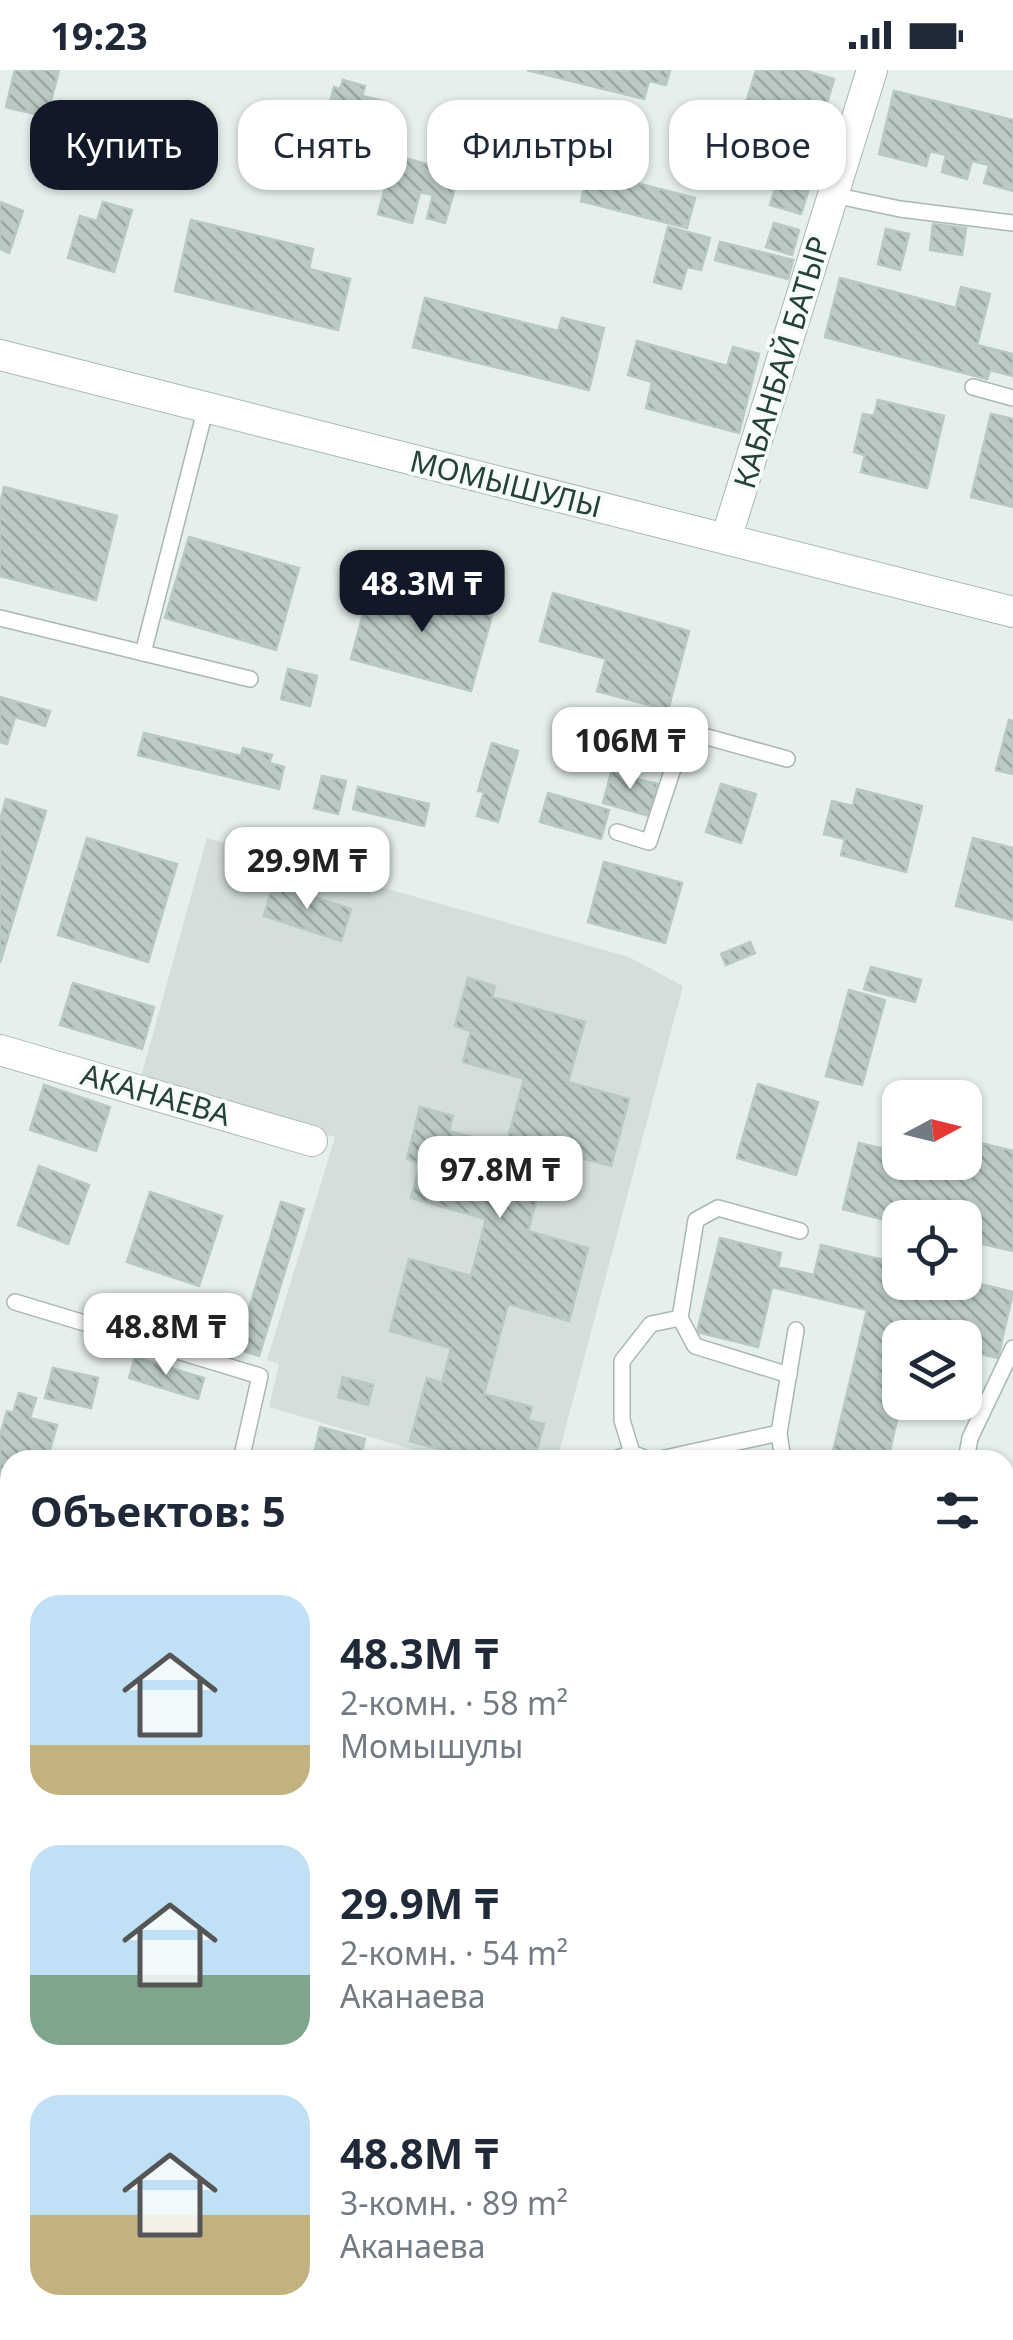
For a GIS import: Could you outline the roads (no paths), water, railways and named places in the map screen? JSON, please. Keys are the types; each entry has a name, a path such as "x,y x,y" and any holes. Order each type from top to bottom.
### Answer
{"main road":[{"name":"КАБАНБАЙ БАТЫР","path":"726,539 872,70"},
{"name":"МОМЫШУЛЫ","path":"0,355 1013,612"},
{"name":"АКАНАЕВА","path":"0,1050 312,1141"}],"lane":[{"path":"833,195 900,209 1013,223"},
{"path":"973,387 1013,398"},
{"path":"143,653 206,407"},
{"path":"0,618 250,679"},
{"path":"617,832 649,842 678,752 689,732 787,759"},
{"path":"789,1374 696,1346 680,1318 696,1220 718,1208 800,1231"},
{"path":"15,1302 260,1376 243,1450"},
{"path":"631,1450 622,1420 622,1362 651,1324 680,1318"},
{"path":"781,1450 778,1433 796,1330"},
{"path":"968,1450 1013,1348"},
{"path":"699,1450 778,1433"}]}
